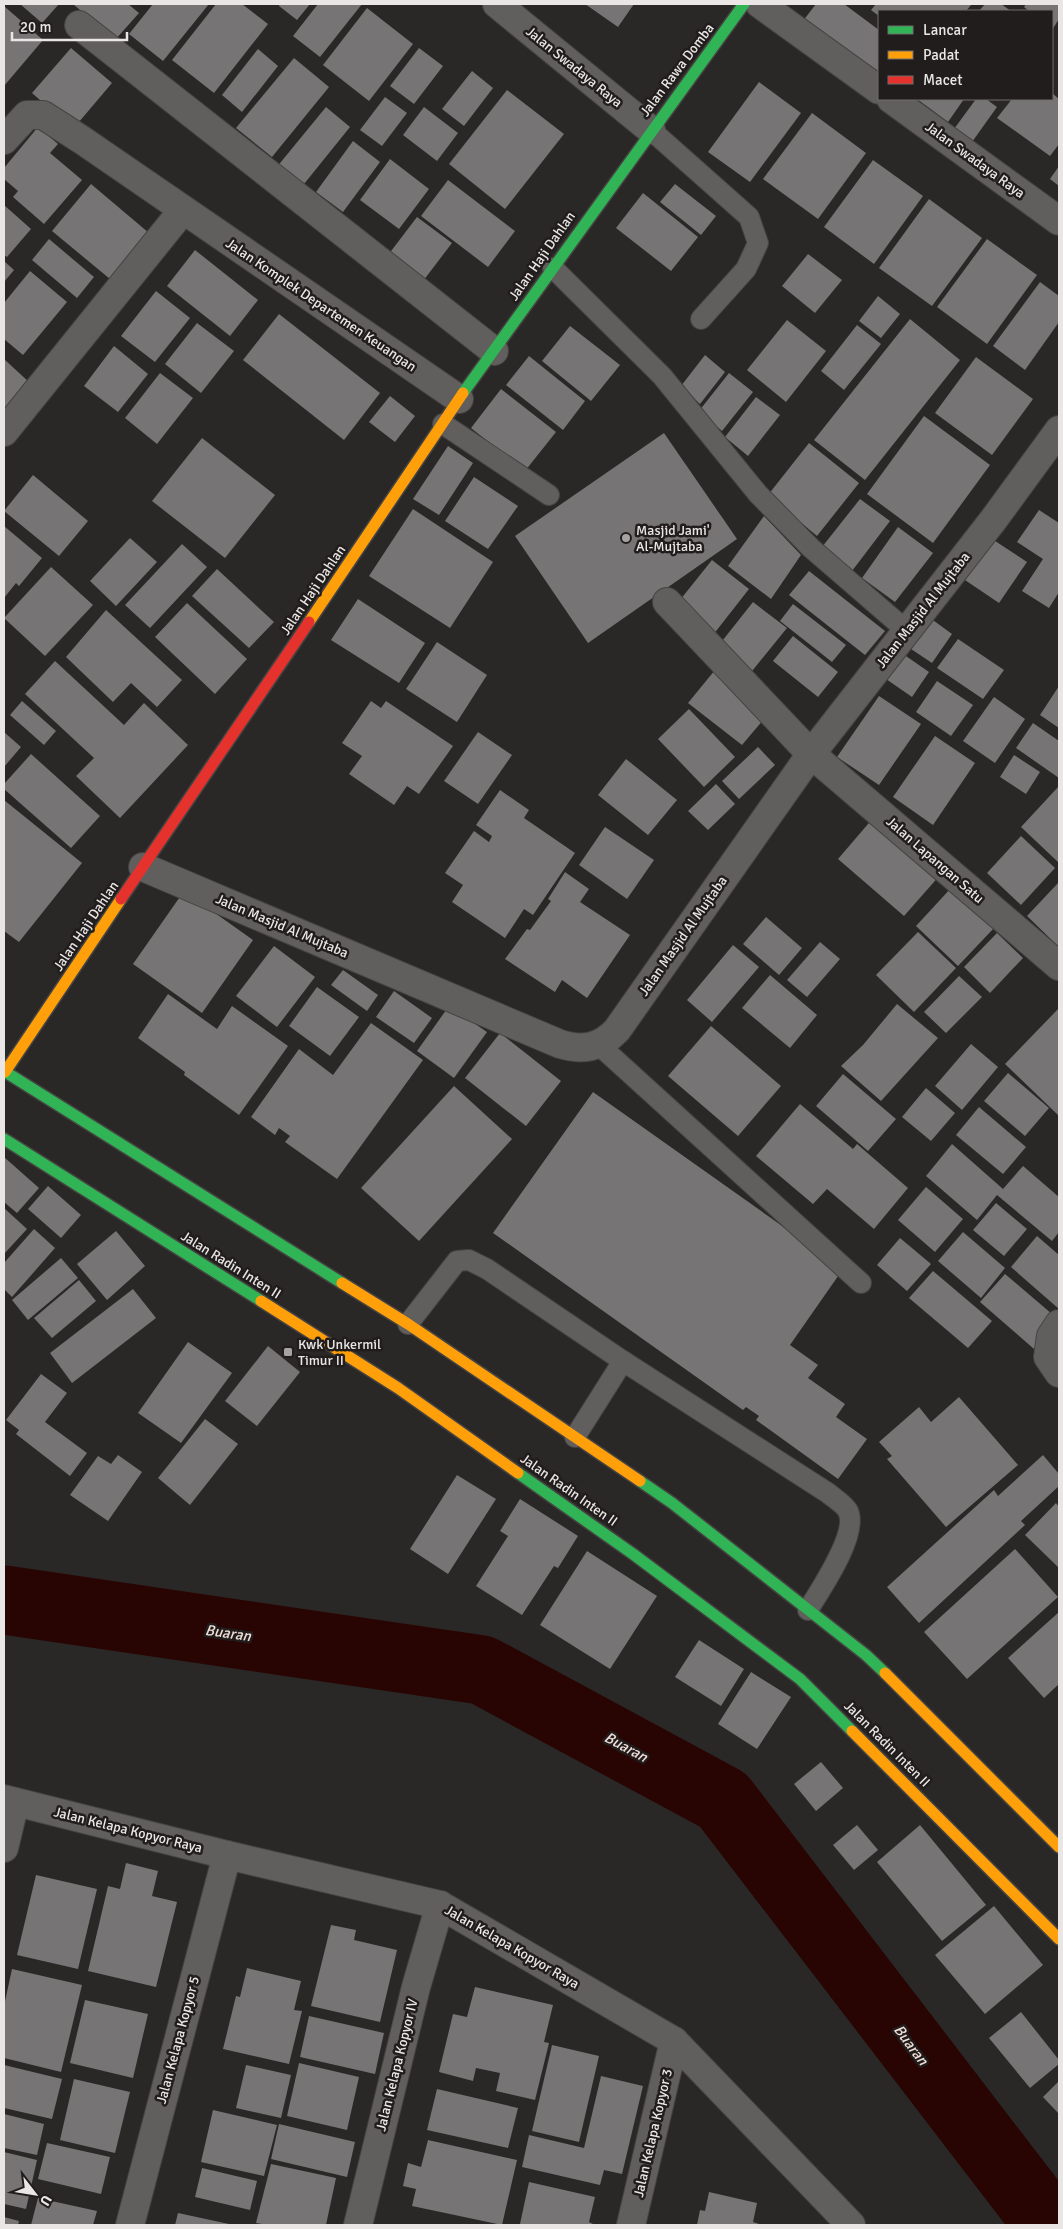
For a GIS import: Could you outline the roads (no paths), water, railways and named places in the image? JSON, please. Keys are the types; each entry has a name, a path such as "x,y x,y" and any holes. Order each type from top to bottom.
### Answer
{"main road":[{"name":"Jalan Rawa Domba","path":"651,130 744,4"},
{"name":"Jalan Haji Dahlan","path":"4,1072 460,399 651,130"},
{"path":"4,1072 408,1324 672,1503 866,1655 919,1705 1059,1846"},
{"name":"Jalan Radin Inten II","path":"4,1139 398,1388 633,1554 792,1673 942,1819 1059,1939"}],"street":[{"name":"Jalan Swadaya Raya","path":"497,4 651,130"},
{"path":"760,4 878,89"},
{"path":"79,25 494,351"},
{"name":"Jalan Swadaya Raya","path":"892,100 1059,222"},
{"name":"Jalan Komplek Departemen Keuangan","path":"4,140 27,114 43,115 460,399"},
{"path":"4,432 183,210"},
{"name":"Jalan Masjid Al Mujtaba","path":"143,867 560,1044 585,1049 599,1045 617,1030 811,754 994,519 1059,430"},
{"name":"Jalan Lapangan Satu","path":"667,602 811,754 1059,966"},
{"path":"1059,1324 1051,1336 1048,1357 1059,1373"},
{"path":"4,1848 10,1800"},
{"name":"Jalan Kelapa Kopyor Raya","path":"10,1800 227,1855 440,1905 674,2041 851,2225"},
{"name":"Jalan Kelapa Kopyor 5","path":"130,2225 227,1855"},
{"name":"Jalan Kelapa Kopyor IV","path":"358,2225 416,1987 440,1905"},
{"name":"Jalan Kelapa Kopyor 3","path":"631,2225 674,2041"}],"lane":[{"path":"651,130 749,217 758,243 746,269 701,318"},
{"path":"553,268 662,376 758,494 784,521 811,548 907,631"},
{"path":"443,424 549,495"},
{"path":"599,1045 861,1283"},
{"path":"408,1324 456,1261 469,1260 487,1269 623,1361 828,1493 848,1511 851,1526 836,1562 808,1610"},
{"path":"575,1437 623,1361"}],"waterway":[{"name":"Buaran","path":"4,1600 482,1670 723,1800 1049,2225"}],"place":[{"name":"Masjid Jami' Al-Mujtaba","path":"626,538"},
{"name":"Kwk Unkermil Timur II","path":"288,1352"}]}
